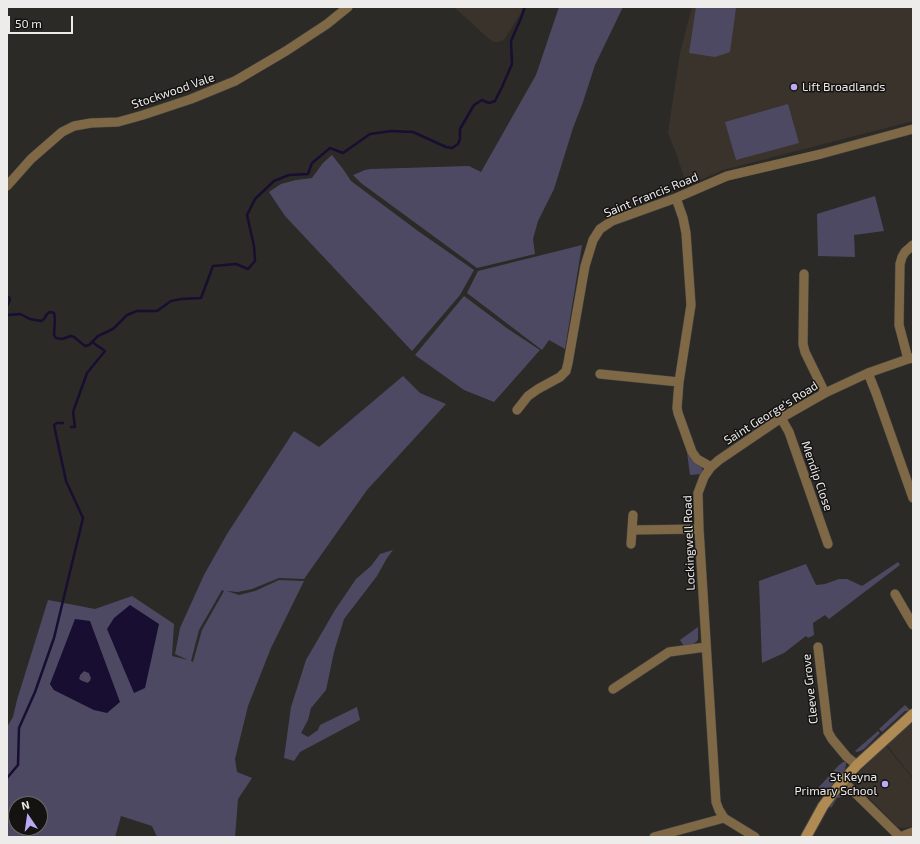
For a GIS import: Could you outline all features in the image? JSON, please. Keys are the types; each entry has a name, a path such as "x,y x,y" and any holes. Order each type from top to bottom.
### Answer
{"street":[{"name":"Stockwood Vale","path":"7,186 31,159 62,132 74,126 91,122 118,122 143,115 192,99 235,81 286,51 327,24 348,7"},
{"name":"Saint Francis Road","path":"518,410 528,396 560,377 566,371 585,266 593,240 600,230 612,221 676,198 727,176 820,154 913,129"},
{"path":"676,198 683,218 686,233 691,305 678,382 677,408 692,452 697,459 711,467"},
{"path":"910,358 899,324 900,264 905,252 913,245"},
{"path":"804,274 803,344 805,352 825,393"},
{"name":"Saint George's Road","path":"711,467 781,418 825,393 868,373 910,358"},
{"path":"868,373 913,498"},
{"path":"600,374 678,382"},
{"name":"Mendip Close","path":"781,418 789,432 828,544"},
{"name":"Lockingwell Road","path":"711,467 704,477 698,493 698,529 716,802 724,818"},
{"path":"631,544 632,515"},
{"path":"632,530 698,529"},
{"path":"895,594 913,625"},
{"name":"Cleeve Grove","path":"818,646 828,732 832,739 857,765"},
{"path":"613,689 669,652 706,647"},
{"path":"806,837 823,806 843,781 857,765 913,714"},
{"path":"843,781 900,837 913,832"},
{"path":"654,837 724,818 755,837"}],"shaded area":[{"path":"454,7 521,7 522,11 504,40 494,42"},
{"path":"559,7 623,7 595,65 554,189 538,221 533,239 535,254 477,268 361,183 353,175 371,169 469,166 481,172 536,75"},
{"name":"Lift Broadlands","path":"692,7 913,7 913,121 723,170 687,186 668,133 680,53"},
{"path":"696,7 736,8 730,52 715,57 689,53"},
{"path":"788,104 799,143 736,160 725,122"},
{"path":"332,155 351,181 418,231 474,270 460,295 412,351 285,216 269,192 281,184 312,178 323,163"},
{"path":"875,196 884,231 854,235 855,257 818,256 817,214"},
{"path":"582,245 565,349 549,340 542,350 467,293 478,271"},
{"path":"464,296 508,329 540,350 494,402 464,390 415,355"},
{"path":"403,376 420,393 446,404 367,490 304,579 279,578 252,589 238,592 227,591 239,595 255,591 279,580 304,581 271,648 248,706 235,759 237,772 252,778 238,799 235,837 157,837 152,826 121,816 115,837 7,837 7,727 13,717 48,600 95,609 132,596 174,624 172,656 188,660 175,654 180,628 204,575 227,534 294,431 319,447","holes":["222,590 224,591 202,630 193,662 191,661 199,630","90,621 94,710 54,690 50,684"]},
{"path":"687,452 689,452 701,466 703,471 701,474 690,475"},
{"path":"393,550 377,576 344,619 334,652 326,690 311,708 308,720 301,733 308,737 318,730 320,725 357,707 360,720 300,752 294,761 284,758 291,707 306,660 335,610 356,579 371,566 380,554"},
{"path":"898,562 900,565 829,619 825,615 813,623 814,635 808,638 806,636 784,653 762,663 759,581 806,564 816,585 825,584 839,579 847,579 862,586"},
{"path":"130,605 159,624 145,688 134,693 107,629 114,618"},
{"path":"75,619 90,621 120,702 107,713 94,710 54,690 50,684","holes":["84,671 89,673 91,678 88,683 79,679 80,675"]},
{"path":"698,627 697,641 692,645 684,646 680,640"},
{"path":"84,671 89,673 91,678 87,683 79,679 80,675"},
{"path":"905,705 910,710 905,711 882,732 879,729"},
{"path":"913,722 913,778 887,745"},
{"path":"878,731 880,733 864,749 857,752 855,751"},
{"name":"St Keyna Primary School","path":"886,746 913,779 913,826 905,828 897,827 859,788 854,780 857,774"},
{"path":"843,762 846,762 844,772 837,778 832,787 823,797 819,787"},
{"path":"845,791 850,794 837,798 831,808 829,805 840,792"}],"waterway":[{"path":"7,314 20,314 30,319 41,321 50,312 54,313 54,335 56,338 62,339 71,336 85,346 89,345 98,336 113,329 127,315 137,311 157,311 171,301 201,298 213,266 236,264 248,269 255,261 254,246 247,215 255,199 274,181 289,175 308,174 312,163 330,148 343,153 370,134 391,131 413,132 446,147 452,148 458,144 460,139 460,129 474,105 482,100 489,103 495,101 502,87 512,64 511,41 525,7"},
{"path":"7,297 9,297 10,300 7,306"},
{"path":"71,427 75,427 73,412 87,373 105,351 92,342"},
{"path":"7,778 18,765 19,728 35,692 54,638 83,518 66,481 54,425 57,423 63,423"}],"place":[{"name":"Lift Broadlands","path":"794,87"},
{"name":"St Keyna Primary School","path":"885,784"}]}
